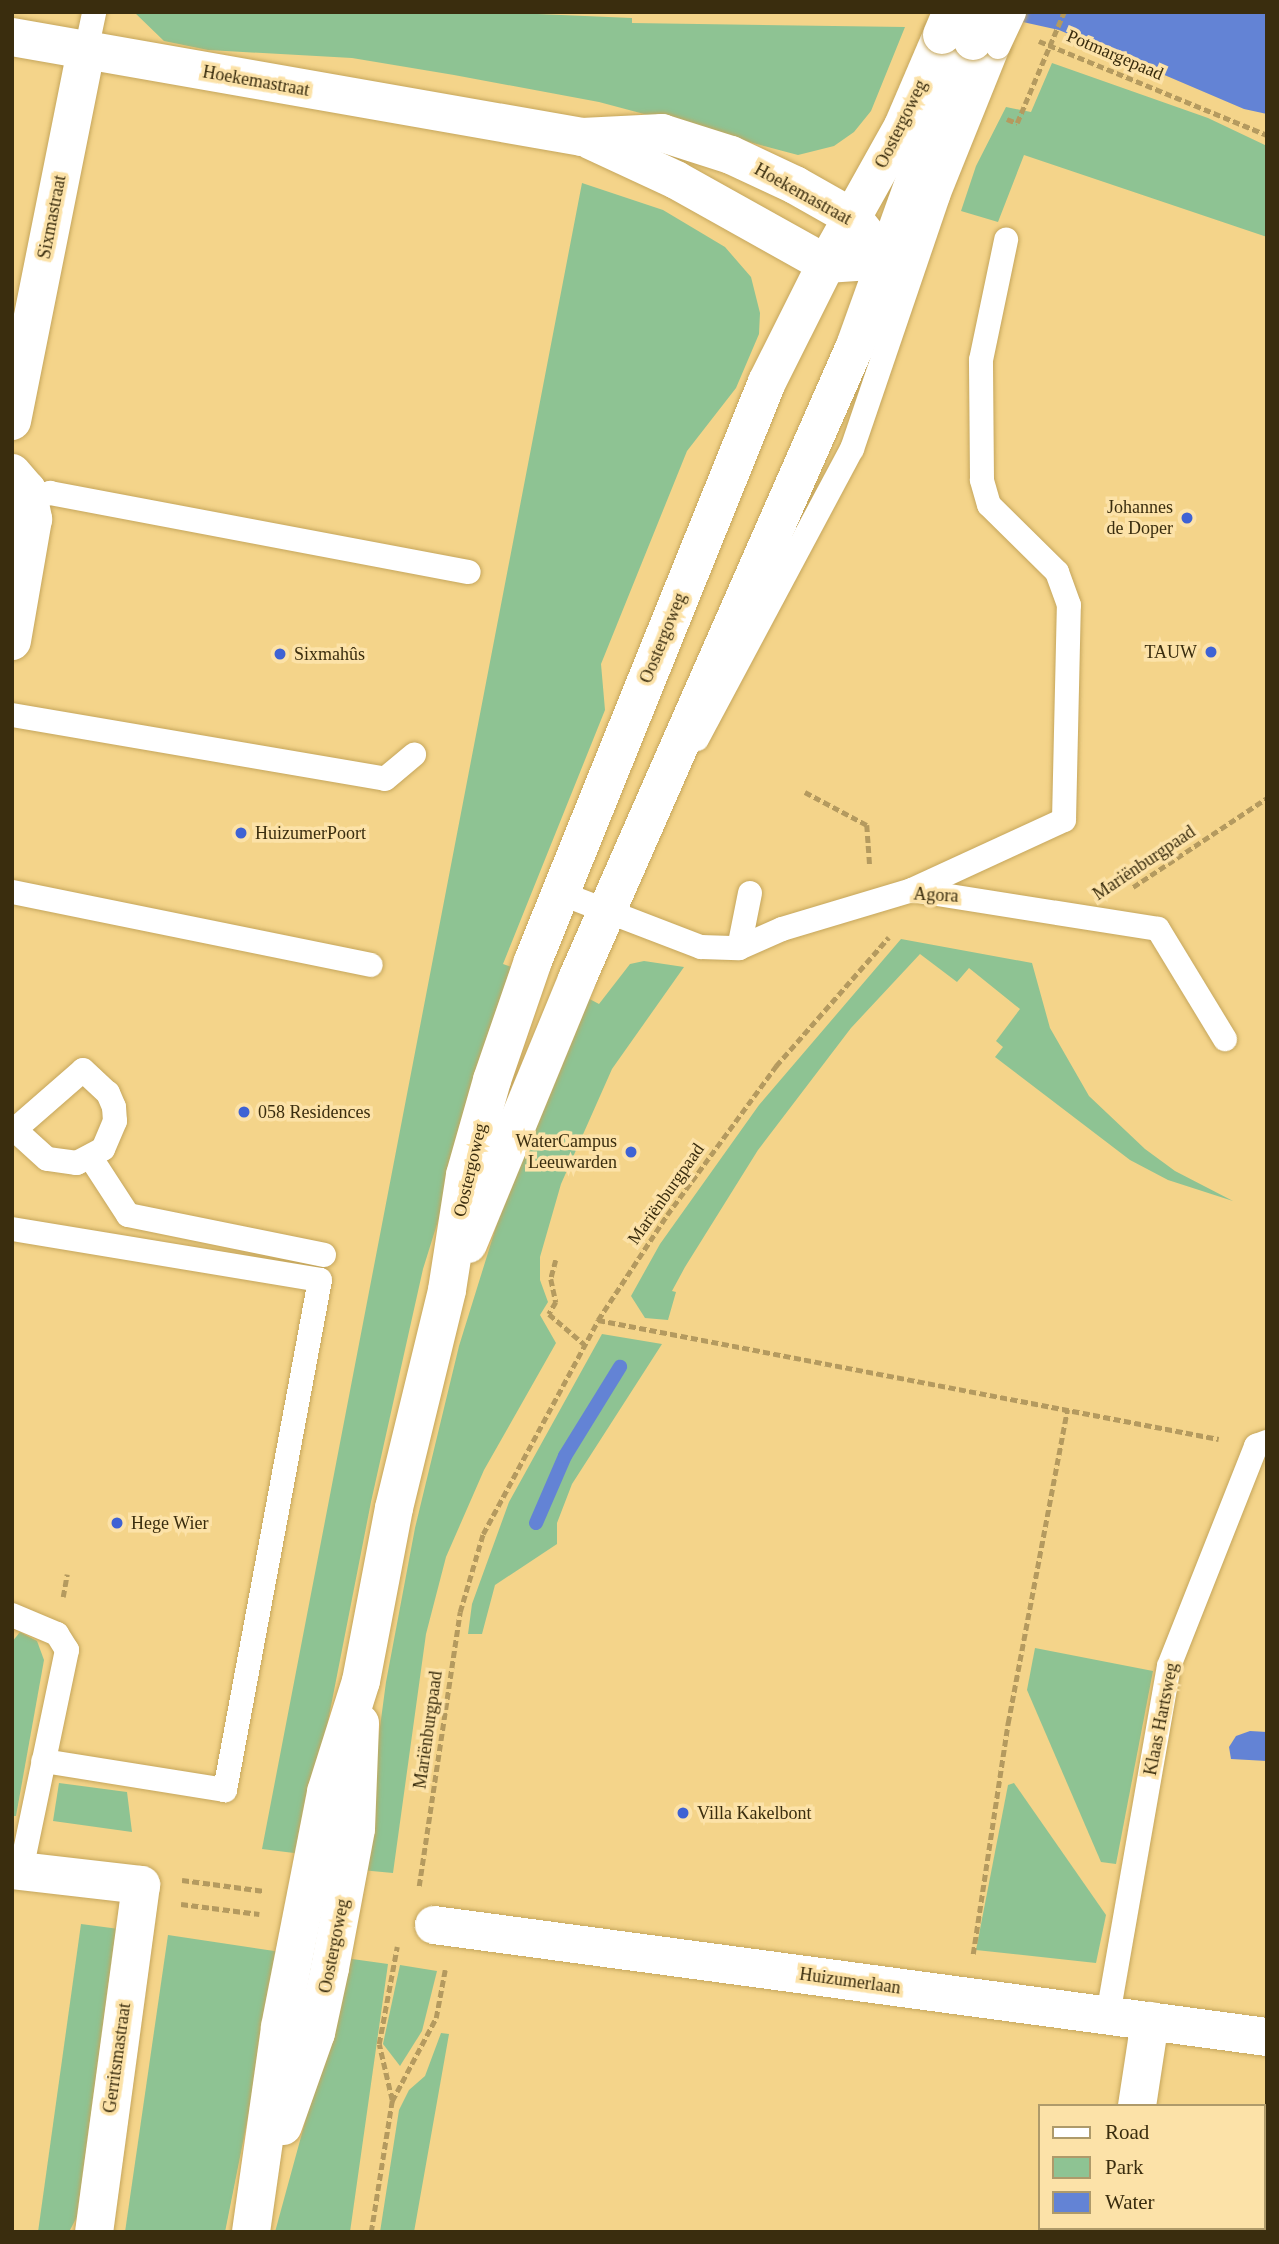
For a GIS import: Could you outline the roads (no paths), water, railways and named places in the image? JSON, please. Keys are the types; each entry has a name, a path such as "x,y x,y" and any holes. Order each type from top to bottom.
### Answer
{"main road":[{"name":"Oostergoweg","path":"254,2216 316,2033 330,1968 359,1796 361,1681 394,1508 447,1290 465,1175 489,1091 560,893 767,382 826,264 903,126 970,29"},
{"name":"Oostergoweg","path":"447,1290 606,911 830,407 970,29"},
{"name":"Hoekemastraat","path":"12,37 582,137 662,133 731,155 853,219 886,260"},
{"name":"Sixmastraat","path":"12,421 86,51"},
{"name":"Hoekemastraat","path":"582,137 676,180 826,264"},
{"path":"826,264 886,260"},
{"path":"12,641 33,531 21,486"},
{"name":"Gerritsmastraat","path":"17,1870 141,1885 94,2232"},
{"name":"Huizumerlaan","path":"434,1916 967,1997 1267,2037"},
{"path":"1136,2104 1150,2021"}],"lane":[{"name":"Sixmastraat","path":"86,51 94,12"},
{"name":"Oostergoweg","path":"665,776 708,727 852,449 938,196 970,29 1014,12"},
{"path":"912,890 1064,820 1069,605 1057,572 989,506 982,480 981,360 1006,240"},
{"path":"21,486 469,572"},
{"path":"12,715 385,779 414,755"},
{"name":"Agora","path":"560,893 701,947 739,948 782,929 873,905 912,890 1158,929 1225,1039"},
{"path":"12,892 371,965"},
{"path":"739,948 750,893"},
{"path":"83,1070 108,1093 115,1122 103,1149 91,1158 62,1163 47,1159 14,1131 83,1070"},
{"path":"91,1158 128,1215 324,1255"},
{"path":"12,1229 320,1280 225,1790 43,1761"},
{"name":"Klaas Hartsweg","path":"1108,2015 1169,1666 1262,1444"},
{"path":"12,1615 57,1634 67,1650 17,1870"}],"water":[{"path":"977,12 1267,12 1267,114 1244,109 1059,30"},
{"path":"1250,1731 1267,1732 1267,1761 1231,1759 1229,1747 1236,1736"}],"waterway":[{"path":"536,1523 565,1456 620,1367"}],"place":[{"name":"Johannes de Doper","path":"1187,518"},
{"name":"TAUW","path":"1211,652"},
{"name":"Sixmahûs","path":"280,654"},
{"name":"HuizumerPoort","path":"241,833"},
{"name":"058 Residences","path":"244,1112"},
{"name":"WaterCampus Leeuwarden","path":"631,1152"},
{"name":"Hege Wier","path":"117,1523"},
{"name":"Villa Kakelbont","path":"683,1813"}]}
